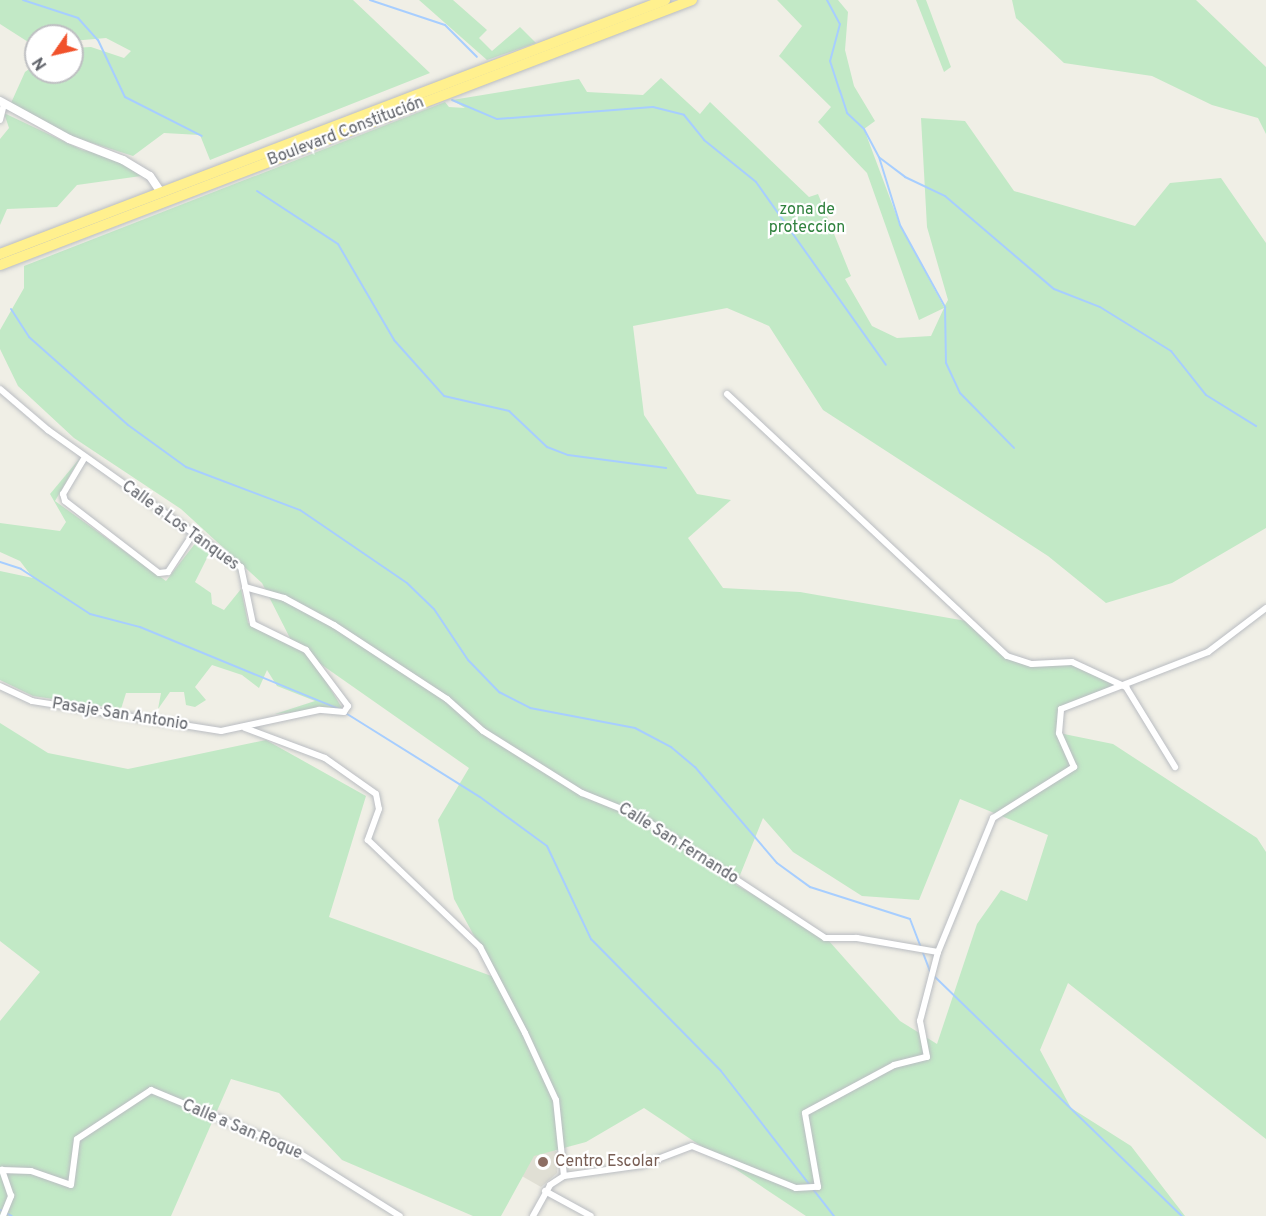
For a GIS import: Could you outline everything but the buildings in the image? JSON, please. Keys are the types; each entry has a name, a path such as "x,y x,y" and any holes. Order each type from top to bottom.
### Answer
{"highway":[{"name":"Boulevard Constitución","path":"0,254 665,0"},
{"name":"Boulevard Constitución","path":"0,265 692,0"}],"street":[{"path":"0,120 2,103 69,139 123,160 150,176 160,191"},
{"name":"Calle a Los Tanques","path":"0,388 84,457 241,567 253,624 306,650 348,706 344,711 319,710 244,728"},
{"path":"728,394 1007,656 1032,664 1072,662 1126,687 1175,767"},
{"path":"84,457 63,494 65,501 159,573 168,572 194,534"},
{"name":"Calle San Fernando","path":"244,587 284,597 334,625 447,699 483,731 582,793 641,817 825,938 857,938 938,952"},
{"path":"533,1216 545,1191 564,1176 642,1165 692,1146 796,1188 815,1190 820,1177 805,1113 894,1065 927,1057 920,1021 938,952 993,818 1074,767 1059,733 1061,709 1126,687 1208,652 1266,608"},
{"name":"Pasaje San Antonio","path":"0,686 32,701 209,729 244,728"},
{"path":"244,728 325,758 376,794 379,809 368,840 480,947 525,1033 556,1100 564,1176"},
{"name":"Calle a San Roque","path":"3,1216 11,1196 2,1170 31,1171 71,1185 77,1139 150,1090 293,1149 400,1216"},
{"path":"545,1191 591,1216"}],"shaded area":[{"name":"Centro Escolar","path":"542,1139 558,1153 557,1173 541,1187 520,1175"}],"green space":[{"path":"0,0 353,0 430,73 210,160 200,135 164,133 133,156 67,135 11,103 24,74 24,84 84,84 84,47 91,47 124,58 131,51 106,38 84,40 84,24 24,24 24,39 0,24"},
{"path":"419,0 453,0 487,30 479,38 492,51 520,27 536,43 487,60"},
{"name":"zona de proteccion","path":"777,0 838,0 848,12 845,50 854,86 875,121 864,129 900,225 944,307 948,300 927,227 921,118 965,121 1014,191 1135,226 1170,183 1221,178 1266,243 1266,528 1172,583 1106,603 1048,556 823,410 769,326 727,308 633,326 644,415 697,494 731,500 688,538 723,588 800,592 972,622 1007,656 1022,663 1072,662 1126,687 1061,709 1059,733 1113,744 1257,838 1266,852 1266,1139 1068,983 1040,1050 1071,1108 1131,1146 1185,1216 806,1216 644,1108 586,1142 534,1156 501,1216 473,1216 342,1160 279,1093 231,1079 171,1216 0,1216 0,1021 40,972 0,941 0,723 48,753 128,769 266,740 366,796 329,917 497,978 454,899 438,820 469,768 312,658 342,708 275,714 315,701 277,686 267,670 259,688 242,675 212,665 195,687 206,700 195,707 186,705 184,692 170,692 158,709 161,693 126,693 121,709 33,696 0,680 0,571 33,578 20,561 0,552 0,523 60,531 66,522 50,494 80,458 55,501 166,581 197,541 211,550 195,582 211,593 212,604 224,610 241,589 248,623 295,648 262,583 181,509 74,438 18,386 0,349 0,330 24,288 24,266 445,102 449,107 465,108 452,100 579,79 587,92 643,95 661,78 700,114 710,102 809,197 818,194 851,276 845,279 872,326 897,338 931,336 944,308 919,320 867,173 818,122 831,107 779,56 802,26","holes":["960,799 1048,835 1027,901 1001,890 977,924 937,1044 900,1021 821,932 736,885 763,818 793,852 862,896 919,900"]},
{"path":"916,0 926,0 951,67 944,72"},
{"path":"1012,0 1196,0 1266,67 1266,134 1258,118 1212,105 1152,76 1064,63 1016,18"},
{"path":"4,113 82,150 112,156 141,176 77,185 57,207 7,209 0,225 0,139 9,128"}],"waterway":[{"path":"23,0 78,18 98,40 125,97 202,136"},
{"path":"370,0 445,25 477,57"},
{"path":"827,0 840,24 830,61 847,113 864,129 879,157 900,225 945,307 946,363 960,393 1014,448"},
{"path":"452,100 497,119 653,107 684,115 704,140 756,182 886,365"},
{"path":"880,158 905,177 945,196 1054,289 1100,307 1171,351 1206,395 1256,426"},
{"path":"257,191 338,244 394,340 444,396 509,411 547,447 568,455 666,468"},
{"path":"11,309 29,337 128,425 186,467 300,510 407,583 434,609 468,660 499,692 530,708 635,728 671,747 695,767 777,863 810,887 910,919 930,971"},
{"path":"0,562 21,569 90,614 140,627 339,709"},
{"path":"344,712 480,797 547,846 591,939 721,1071 834,1216"},
{"path":"934,976 1182,1216"},
{"path":"0,1210 12,1216"}],"place":[{"name":"Centro Escolar","path":"543,1162"}]}
